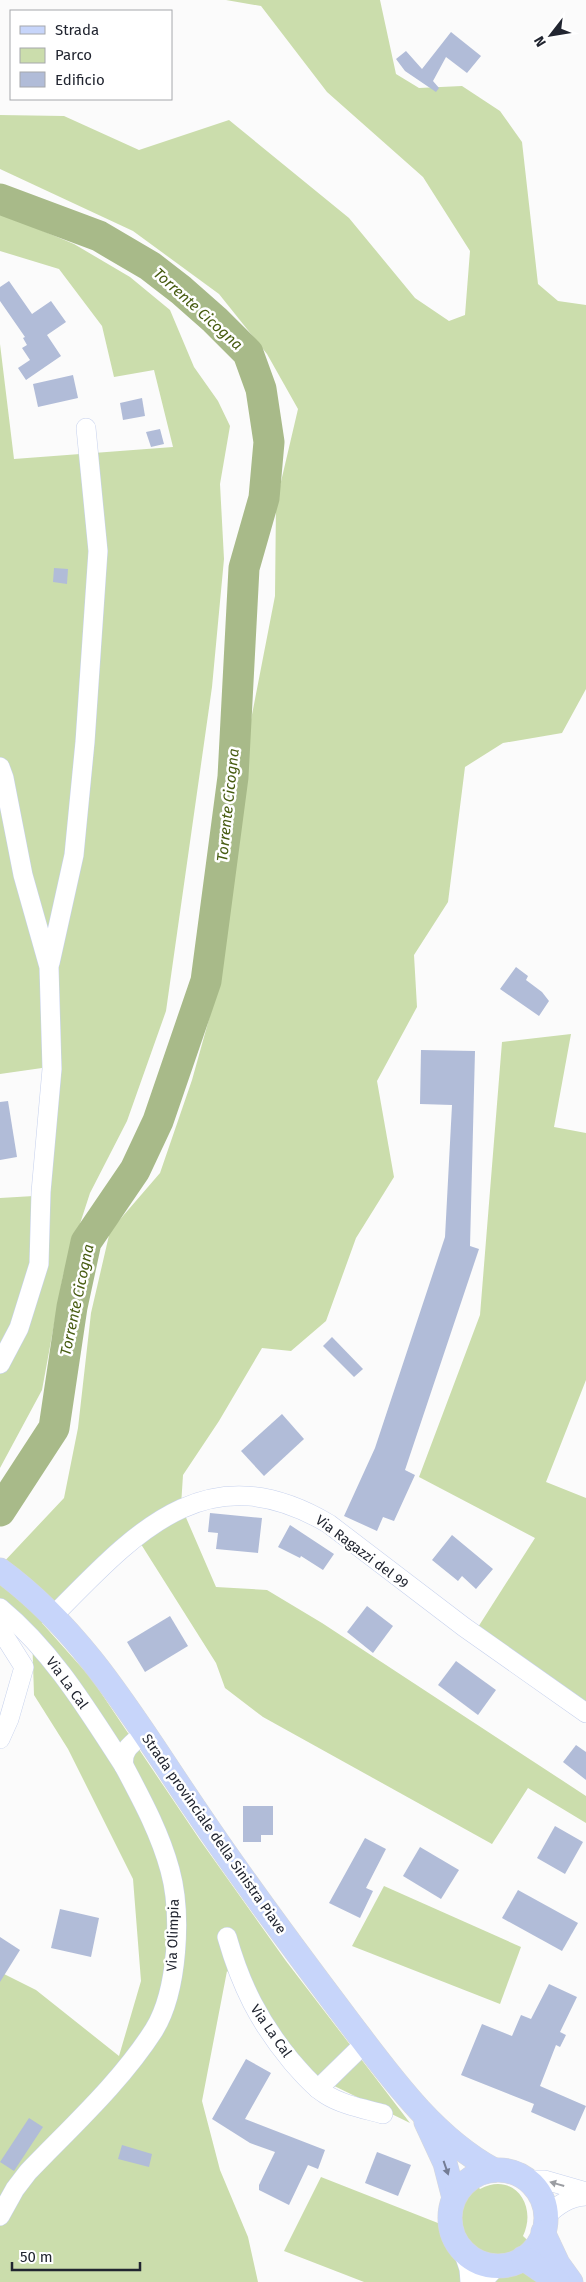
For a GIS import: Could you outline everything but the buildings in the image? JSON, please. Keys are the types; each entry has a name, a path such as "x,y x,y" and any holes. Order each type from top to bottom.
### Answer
{"main road":[{"name":"Strada provinciale della Sinistra Piave","path":"5,1573 53,1616 96,1664 195,1810 293,1948 365,2044 419,2109"},
{"path":"419,2109 468,2154 494,2170"},
{"path":"419,2109 445,2164 454,2198"},
{"path":"544,2224 536,2247 523,2258 490,2274 463,2251 454,2239 450,2226 450,2211 454,2198 463,2184 477,2174 494,2170 506,2170 528,2180 543,2202 544,2224 558,2264 571,2282"},
{"path":"523,2258 558,2282"}],"street":[{"path":"49,967 74,855 85,742 98,551 86,428"},
{"path":"0,767 4,778 23,875 49,967 52,1069 41,1192 39,1264 19,1328 0,1364"},
{"name":"Via Ragazzi del 99","path":"53,1616 126,1544 163,1517 178,1509 194,1502 223,1498 238,1497 276,1501 312,1514 329,1524 464,1627 586,1713"},
{"name":"Via La Cal","path":"0,1608 17,1622 50,1657 124,1766"},
{"name":"Via La Cal","path":"0,1629 24,1667 9,1719 0,1739"},
{"path":"124,1766 123,1758 127,1749 145,1734"},
{"name":"Via Olimpia","path":"0,2216 15,2189 28,2172 122,2072 155,2028 166,2003 172,1974 175,1941 174,1895 171,1872 158,1834 124,1766"},
{"name":"Via La Cal","path":"227,1936 242,1985 257,2014 285,2053 318,2089 332,2098 383,2114"},
{"path":"318,2089 365,2044"},
{"path":"528,2180 545,2180 586,2192"},
{"path":"544,2224 558,2205 576,2197 586,2196"},
{"path":"463,2251 469,2269 470,2282"}],"green space":[{"path":"226,0 380,0 396,74 419,88 462,86 500,111 522,142 538,284 558,301 586,305 586,689 562,733 503,743 465,767 448,902 414,955 417,1007 377,1081 394,1177 356,1238 326,1321 291,1351 262,1348 219,1421 183,1475 181,1506 216,1587 267,1590 322,1623 586,1796 586,1823 528,1788 492,1844 263,1717 225,1688 216,1663 139,1541 42,1623 91,1678 200,1840 286,1961 410,2123 318,2078 227,1971 202,2101 220,2170 248,2237 258,2282 0,2282 0,1972 36,1990 119,2056 141,1981 133,1879 68,1749 34,1695 32,1633 0,1601 0,1566 64,1498 78,1428 91,1313 110,1231 160,1173 192,1080 221,976 249,730 275,596 276,503 298,409 267,354 219,294 133,231 0,169 0,115 64,116 139,150 229,120 349,218 415,298 449,321 465,315 470,251 423,177 327,92 261,6"},
{"path":"0,213 74,244 130,277 170,310 194,367 218,401 230,426 220,484 224,559 212,687 166,1011 127,1121 90,1193 63,1276 42,1390 0,1468 0,1198 34,1196 56,1066 0,1074 0,344 14,459 173,447 154,370 114,377 102,326 59,269 0,251"},
{"path":"571,1034 554,1127 586,1133 586,1380 546,1482 586,1498 586,1714 473,1635 535,1538 419,1477 480,1315 502,1042"},
{"path":"384,1886 521,1947 500,2004 352,1946"},
{"path":"464,2171 480,2189 503,2184 520,2194 525,2203 527,2213 527,2224 523,2236 572,2282 364,2282 284,2251 321,2177 443,2225"}],"waterway":[{"name":"Torrente Cicogna","path":"0,199 99,236 150,266 215,320 248,353 261,389 269,442 264,498 244,568 233,777 206,981 158,1121 135,1170 86,1242 72,1307 54,1428 0,1511"}]}
